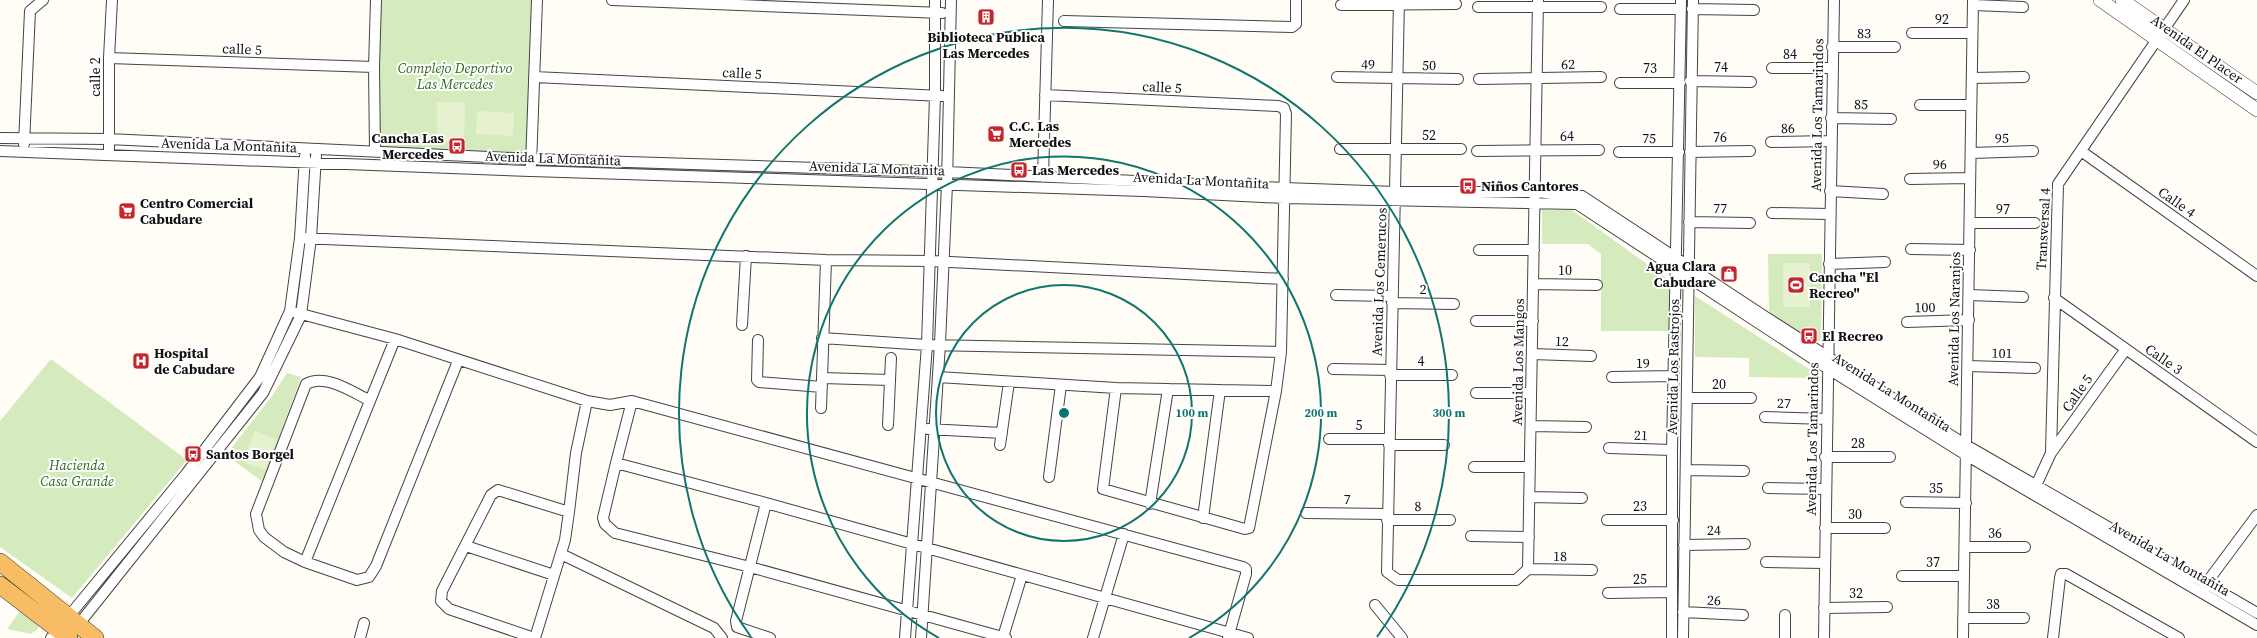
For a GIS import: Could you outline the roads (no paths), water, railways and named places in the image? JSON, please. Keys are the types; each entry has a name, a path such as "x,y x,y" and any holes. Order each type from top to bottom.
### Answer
{"highway":[{"path":"0,562 95,638"},
{"path":"0,585 60,637"}],"street":[{"path":"24,151 30,11 43,0"},
{"name":"calle 2","path":"109,154 109,58 112,0"},
{"path":"375,151 374,67 376,0"},
{"path":"530,171 532,159 537,0"},
{"path":"612,0 951,13"},
{"path":"905,638 927,345 935,96 935,0"},
{"path":"921,638 940,344 947,184 951,0"},
{"path":"1043,177 1048,0"},
{"path":"1064,21 1292,27 1296,24 1298,19 1296,0"},
{"name":"Avenida Los Tamarindos","path":"1824,638 1825,457 1827,419 1831,68 1834,0"},
{"name":"Avenida El Placer","path":"2100,0 2156,41 2257,110"},
{"name":"Avenida El Placer","path":"2122,0 2257,93"},
{"name":"Transversal 4","path":"2034,490 2051,453 2058,184 2184,0"},
{"path":"1341,5 1399,2 1456,4"},
{"name":"Avenida Los Cemerucos","path":"1399,2 1387,572 1398,580 1516,580 1528,569"},
{"path":"1478,7 1538,3 1600,7"},
{"name":"Avenida Los Mangos","path":"1528,569 1538,3"},
{"path":"1973,3 2023,7"},
{"name":"Avenida Los Naranjos","path":"1963,638 1973,3"},
{"path":"1620,9 1681,4"},
{"name":"Avenida Los Rastrojos","path":"1681,4 1690,152 1683,638"},
{"path":"1693,5 1754,10"},
{"name":"Avenida Los Rastrojos","path":"1672,638 1672,450 1679,152 1693,5"},
{"name":"92","path":"1912,33 1972,33"},
{"name":"83","path":"1832,47 1895,47"},
{"name":"calle 5","path":"109,58 374,67"},
{"name":"84","path":"1772,68 1831,68"},
{"name":"calle 5","path":"534,77 949,96"},
{"name":"49","path":"1337,77 1398,78"},
{"name":"62","path":"1479,79 1601,77"},
{"path":"1972,78 2024,77"},
{"name":"50","path":"1398,78 1458,79"},
{"name":"74","path":"1685,82 1751,82"},
{"name":"73","path":"1620,83 1685,82"},
{"name":"calle 5","path":"1045,95 1278,106 1284,108 1286,114 1284,193"},
{"path":"1920,105 1971,105"},
{"name":"85","path":"1831,118 1891,119"},
{"name":"Avenida La Montañita","path":"0,138 108,139 532,159 947,172 1284,193"},
{"name":"86","path":"1770,142 1831,141"},
{"path":"74,620 260,377 290,312 306,238 305,148"},
{"path":"60,637 263,393 301,315 306,238 316,162 316,149"},
{"name":"52","path":"1340,149 1461,149"},
{"name":"64","path":"1477,151 1599,150"},
{"name":"Avenida La Montañita","path":"0,151 530,171 932,184 1396,197 1587,197 1966,450"},
{"name":"76","path":"1690,152 1750,151"},
{"name":"95","path":"1971,153 2033,151"},
{"name":"Calle 4","path":"2080,151 2257,276"},
{"name":"75","path":"1619,152 1679,152"},
{"name":"96","path":"1910,179 1970,178"},
{"path":"1830,191 1884,194"},
{"path":"1116,388 1103,489 1150,504 1245,529 1249,528 1251,525 1276,391 1281,352 1284,193"},
{"name":"Avenida La Montañita","path":"1534,197 1581,206 1827,368 2202,588 2257,625"},
{"path":"1772,213 1829,214"},
{"name":"77","path":"1689,222 1750,223"},
{"name":"97","path":"1970,223 2035,223"},
{"path":"306,238 826,260 930,261 1283,279"},
{"path":"1911,249 1970,250"},
{"path":"1479,250 1534,250"},
{"path":"742,325 746,256"},
{"path":"821,408 822,338 826,260"},
{"path":"1828,264 1885,262"},
{"name":"10","path":"1533,284 1597,285"},
{"name":"2","path":"1336,295 1454,304"},
{"path":"1969,295 2023,296"},
{"name":"Calle 3","path":"2054,298 2257,442"},
{"path":"290,312 395,339 458,361 587,401 610,405 632,401 1243,566 1246,569 1228,635"},
{"name":"100","path":"1907,322 1969,320"},
{"path":"1476,321 1533,321"},
{"path":"822,338 927,345 940,344 1281,352"},
{"path":"305,562 369,400 395,339"},
{"path":"758,340 757,380 759,382 890,380"},
{"name":"Calle 5","path":"2051,453 2126,349"},
{"name":"12","path":"1532,354 1591,356"},
{"path":"888,425 890,358"},
{"path":"369,400 324,380 312,380 304,388 258,508 256,522 264,537 284,552 305,562 357,580 363,580 373,572 458,361"},
{"name":"101","path":"1968,366 2035,368"},
{"name":"4","path":"1333,369 1452,375"},
{"name":"19","path":"1612,377 1674,376"},
{"path":"938,377 1116,388 1276,391"},
{"path":"1000,445 1009,382"},
{"path":"1049,477 1061,385"},
{"path":"1150,504 1168,389"},
{"path":"1203,518 1220,390"},
{"path":"1476,393 1531,393"},
{"name":"20","path":"1687,398 1750,398"},
{"path":"568,512 507,491 498,490 492,495 442,591 441,602 444,607 535,638 561,554 568,512 576,453 587,401"},
{"path":"632,401 603,510 605,524 609,530 750,567 1005,638 1022,575"},
{"name":"27","path":"1765,417 1827,419"},
{"path":"1531,426 1586,427"},
{"path":"921,428 1002,433"},
{"name":"5","path":"1329,439 1444,445"},
{"name":"21","path":"1609,448 1672,450"},
{"name":"28","path":"1825,457 1890,457"},
{"path":"616,463 912,543 1228,635 1248,638"},
{"path":"1474,467 1530,467"},
{"path":"1686,470 1744,472"},
{"path":"1768,488 1825,489"},
{"path":"1529,497 1582,498"},
{"name":"35","path":"1906,502 1966,503"},
{"path":"766,503 736,621 737,627 770,638"},
{"name":"7","path":"1306,513 1387,517"},
{"path":"2202,588 2256,516"},
{"name":"8","path":"1387,517 1450,520"},
{"name":"23","path":"1607,520 1673,520"},
{"name":"30","path":"1825,528 1885,528"},
{"path":"1093,638 1124,534"},
{"path":"1470,536 1528,537"},
{"name":"24","path":"1684,545 1745,544"},
{"path":"466,546 554,576"},
{"name":"36","path":"1965,547 2025,547"},
{"path":"561,554 714,628 722,638"},
{"path":"1766,562 1824,563"},
{"name":"18","path":"1528,569 1592,570"},
{"path":"2053,638 2060,578 2062,574 2066,574 2179,638"},
{"name":"37","path":"1902,576 1964,576"},
{"name":"Avenida La Montañita","path":"2202,588 2257,613"},
{"name":"25","path":"1608,593 1672,592"},
{"path":"1375,605 1402,638"},
{"name":"32","path":"1824,608 1887,608"},
{"name":"26","path":"1683,612 1743,615"},
{"path":"1785,615 1785,638"},
{"name":"38","path":"1963,618 2024,618"},
{"path":"360,638 364,623"}],"place":[{"name":"Biblioteca Publica Las Mercedes","path":"986,17"},
{"name":"C.C. Las Mercedes","path":"996,134"},
{"name":"Cancha Las Mercedes","path":"457,146"},
{"name":"Las Mercedes","path":"1019,170"},
{"name":"Niños Cantores","path":"1468,186"},
{"name":"Centro Comercial Cabudare","path":"127,211"},
{"name":"Agua Clara Cabudare","path":"1729,274"},
{"name":"Cancha \"El Recreo\"","path":"1796,285"},
{"name":"El Recreo","path":"1809,336"},
{"name":"Hospital de Cabudare","path":"141,361"},
{"name":"Santos Borgel","path":"193,454"}],"park label":[{"name":"Complejo Deportivo Las Mercedes","path":"455,76"},
{"name":"Hacienda Casa Grande","path":"77,474"}]}
